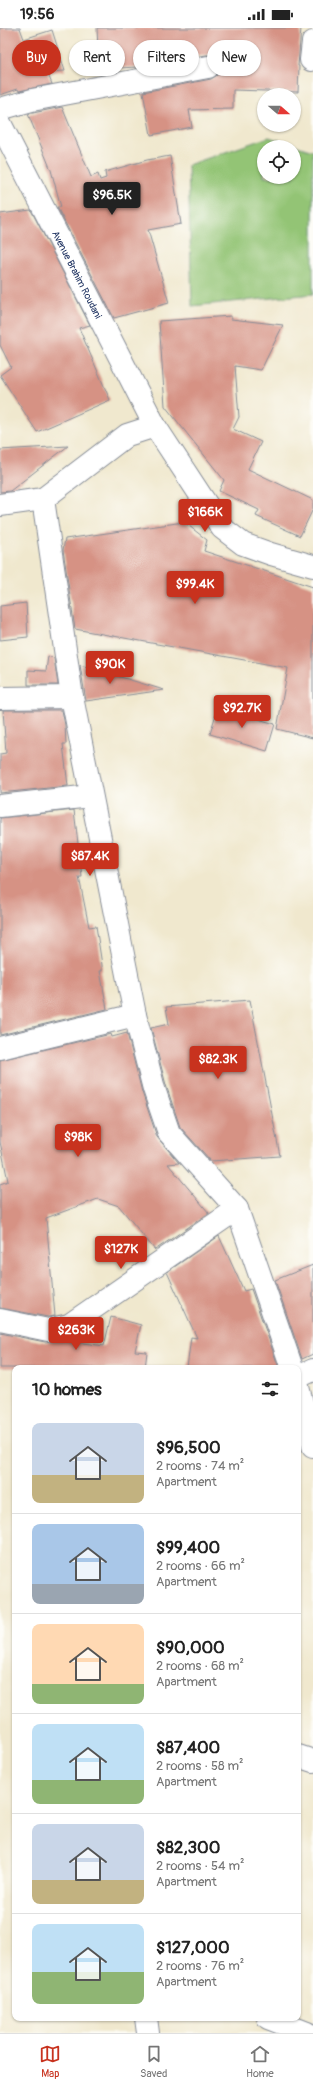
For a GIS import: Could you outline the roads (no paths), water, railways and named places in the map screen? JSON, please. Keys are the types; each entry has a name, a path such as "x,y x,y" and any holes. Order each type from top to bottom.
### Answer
{"street":[{"path":"0,109 39,99 207,67"},
{"name":"Avenue Brahim Roudani","path":"0,123 155,426 222,528 243,544 313,566"},
{"path":"0,505 43,499 127,435 155,426"},
{"path":"43,499 72,697 135,1015 154,1089 169,1134 237,1209 291,1365"},
{"path":"0,698 72,697"},
{"path":"0,806 91,796"},
{"path":"0,1048 135,1015"},
{"path":"0,1320 48,1330 69,1325 237,1209"},
{"path":"301,1375 313,1370"},
{"path":"301,1398 313,1446"},
{"path":"301,1757 313,1761"},
{"path":"146,2021 148,2033"},
{"path":"276,2021 307,2033"}]}
